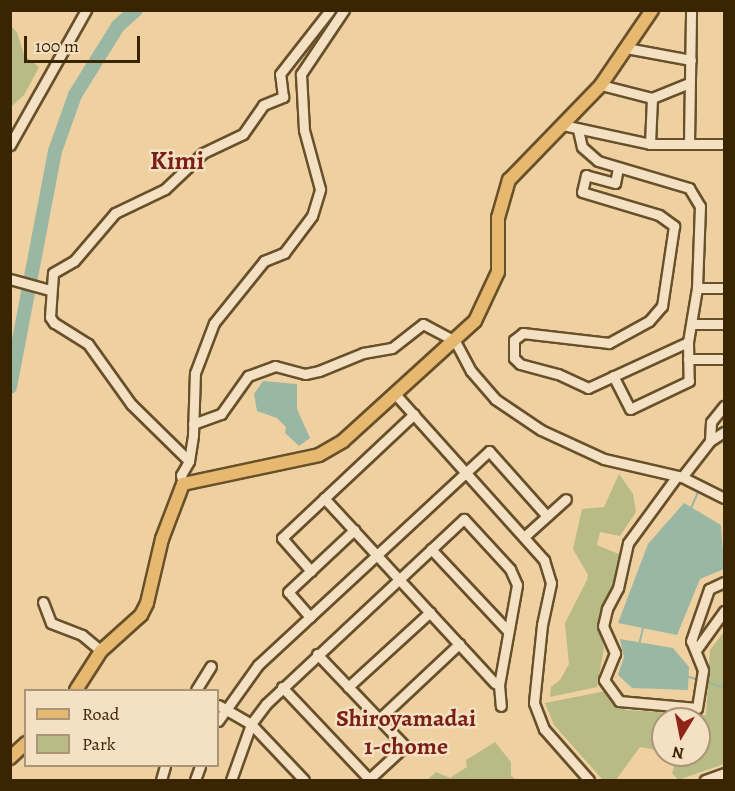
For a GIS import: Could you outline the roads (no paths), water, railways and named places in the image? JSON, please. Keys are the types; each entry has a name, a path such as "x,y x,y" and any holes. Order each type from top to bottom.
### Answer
{"main road":[{"path":"77,689 100,651 141,615 147,603 162,539 183,484 319,455 343,441 475,321 492,292 498,272 498,218 509,180 601,85 652,10"},
{"path":"10,758 24,745"}],"street":[{"path":"10,146 86,10"},
{"path":"189,461 131,404 88,344 54,322 50,317 46,288 53,273 74,261 105,221 165,189 203,153 243,134 263,105 283,97 280,74 330,10"},
{"path":"183,484 181,475 189,461 193,424 195,373 214,323 264,261 284,253 312,216 320,189 304,130 301,74 344,10"},
{"path":"689,143 691,10"},
{"path":"626,48 691,60"},
{"path":"601,85 652,98 689,83"},
{"path":"650,144 652,98"},
{"path":"563,125 650,144 724,144"},
{"path":"578,130 577,140 590,155 618,168 695,192 700,206 698,288 688,342 689,381 630,409 613,376"},
{"path":"618,168 615,183 586,175 582,192 659,215 674,226 662,306 649,321 609,343 530,332 518,336 512,347 520,364 558,374 588,388 688,342"},
{"path":"11,279 46,288"},
{"path":"698,288 724,288"},
{"path":"193,424 221,414 248,376 275,366 305,374 319,371 363,353 392,348 423,324 455,341 471,371 495,399 541,430 604,459 679,477 724,498"},
{"path":"692,324 724,324"},
{"path":"688,359 724,359"},
{"path":"396,395 525,536 544,560 551,583 542,625 534,703 544,729 589,780"},
{"path":"710,441 711,422 724,406"},
{"path":"311,571 282,538 414,414"},
{"path":"724,432 710,441 628,543 618,588 603,626 615,653 604,681 620,701 697,708 703,670 691,641 709,589 724,582"},
{"path":"304,780 252,724 221,706 258,665 489,451 547,516"},
{"path":"324,498 495,683"},
{"path":"525,536 566,499"},
{"path":"233,779 252,724 282,687 465,519 510,569 517,585 499,685 501,706"},
{"path":"310,617 288,592 354,530"},
{"path":"431,549 508,631"},
{"path":"43,602 51,623 82,634 100,651"},
{"path":"696,650 724,611"},
{"path":"348,687 430,612"},
{"path":"379,719 459,644"},
{"path":"282,687 368,780 405,746 317,654"},
{"path":"197,689 211,666"},
{"path":"705,780 724,773"}],"waterway":[{"path":"10,387 55,151 75,95 118,26 136,10"},
{"path":"691,508 698,492"},
{"path":"639,645 643,628"},
{"path":"686,676 696,679"},
{"path":"706,682 724,687"}],"district":[{"name":"Kimi","path":"177,161"},
{"name":"Shiroyamadai 1-chome","path":"406,733"}]}
